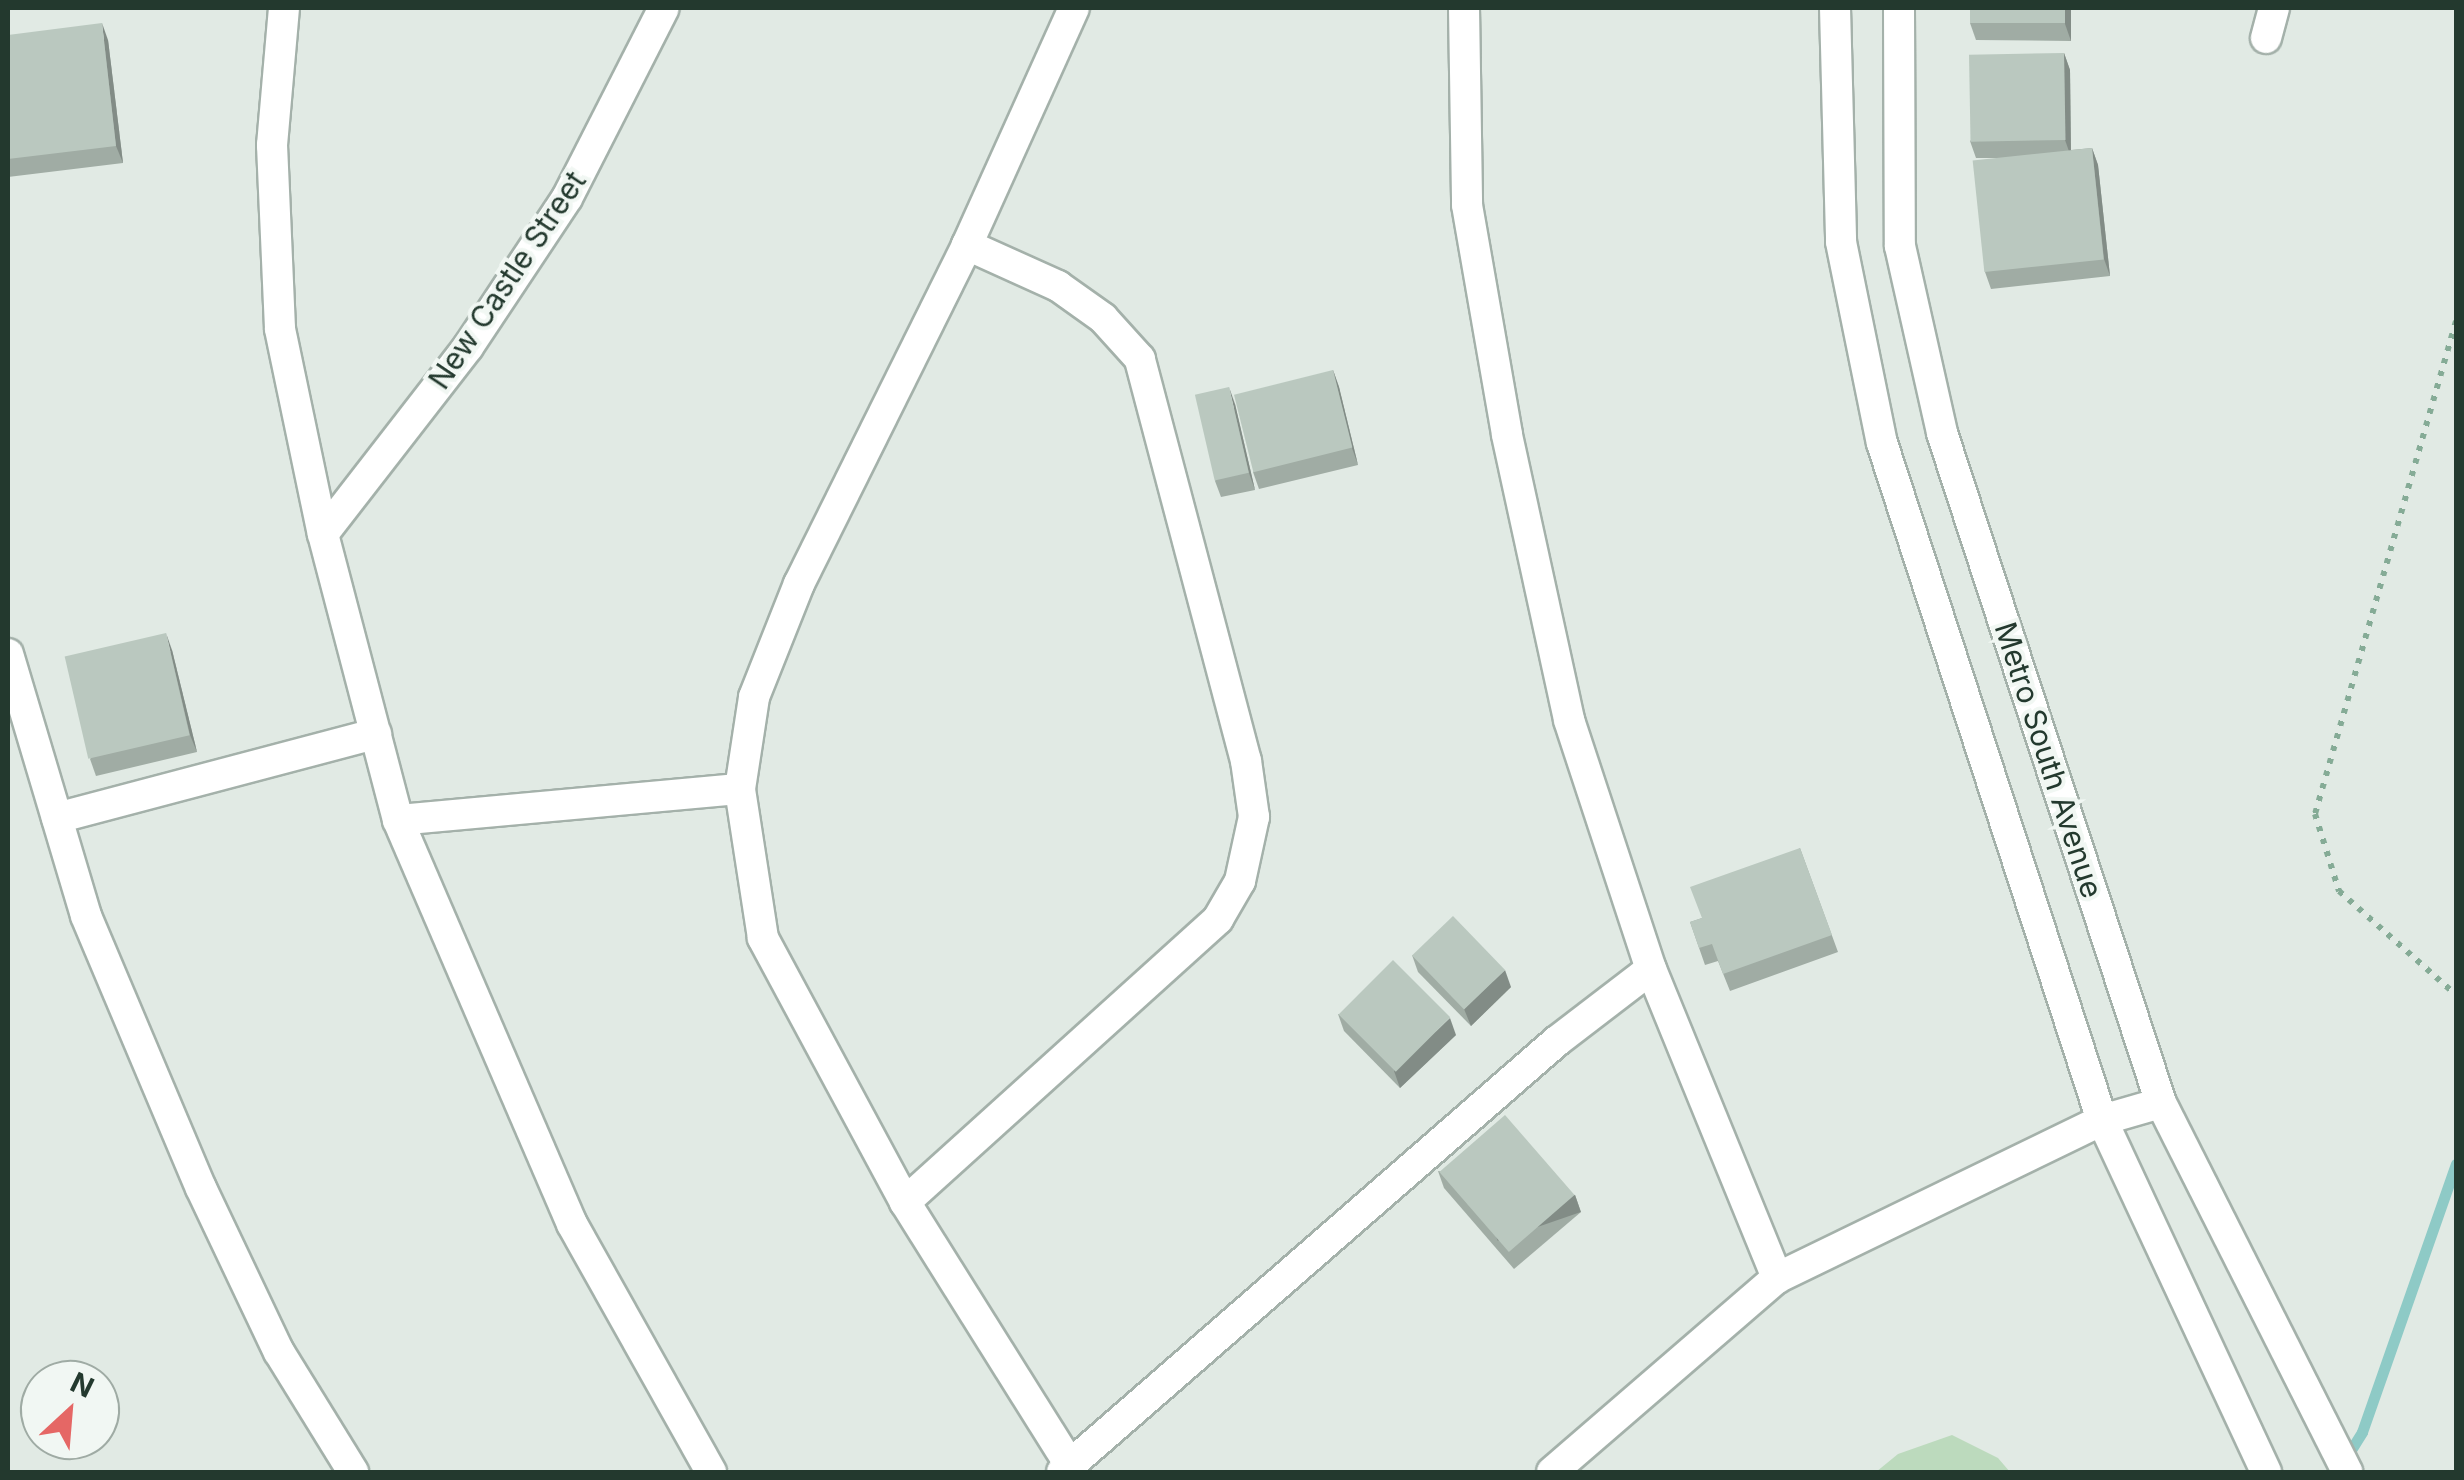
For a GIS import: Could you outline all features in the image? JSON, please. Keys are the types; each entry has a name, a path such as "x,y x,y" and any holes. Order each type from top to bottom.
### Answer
{"street":[{"path":"284,8 272,145 280,328 323,534 398,820 572,1224 711,1472"},
{"name":"New Castle Street","path":"323,534 468,347 567,198 664,8"},
{"path":"1074,8 967,245 799,584 754,697 740,789 763,938 905,1202 1066,1469 1556,1041 1651,969"},
{"path":"1464,8 1467,206 1507,436 1569,720 1651,969 1777,1278"},
{"name":"Metro South Avenue","path":"1835,8 1841,242 1882,443 2102,1120 2266,1472"},
{"name":"Metro South Avenue","path":"1898,8 1900,246 1942,433 2161,1103 2347,1472"},
{"path":"2266,38 2274,8"},
{"path":"905,1202 1218,919 1245,868 1254,816 1246,761 1140,359 1103,318 1058,286 967,245"},
{"path":"8,654 86,916 201,1188 279,1352 354,1472"},
{"path":"58,818 376,734"},
{"path":"398,820 740,789"},
{"path":"1552,1472 1777,1278 2102,1120 2161,1103"}],"path":[{"path":"2456,322 2315,814 2338,892 2456,994"}],"green space":[{"path":"1952,1435 1998,1458 2010,1472 1876,1472 1898,1454"}],"building":[{"path":"1970,8 2065,8 2065,23 1970,23"},
{"path":"102,23 116,146 8,159 8,35"},
{"path":"2064,53 2066,140 1971,142 1969,55"},
{"path":"2092,148 2104,259 1984,272 1973,161"},
{"path":"1333,370 1352,448 1253,472 1234,395"},
{"path":"1229,387 1249,473 1215,481 1195,395"},
{"path":"166,633 190,735 88,759 65,656"},
{"path":"1800,848 1832,935 1723,974 1712,944 1699,948 1690,922 1702,918 1690,887"},
{"path":"1453,916 1505,970 1464,1010 1412,956"},
{"path":"1393,960 1450,1017 1396,1072 1339,1014"},
{"path":"1505,1115 1575,1195 1509,1252 1439,1172"}],"waterway":[{"path":"2344,1461 2362,1432 2456,1164"}]}
